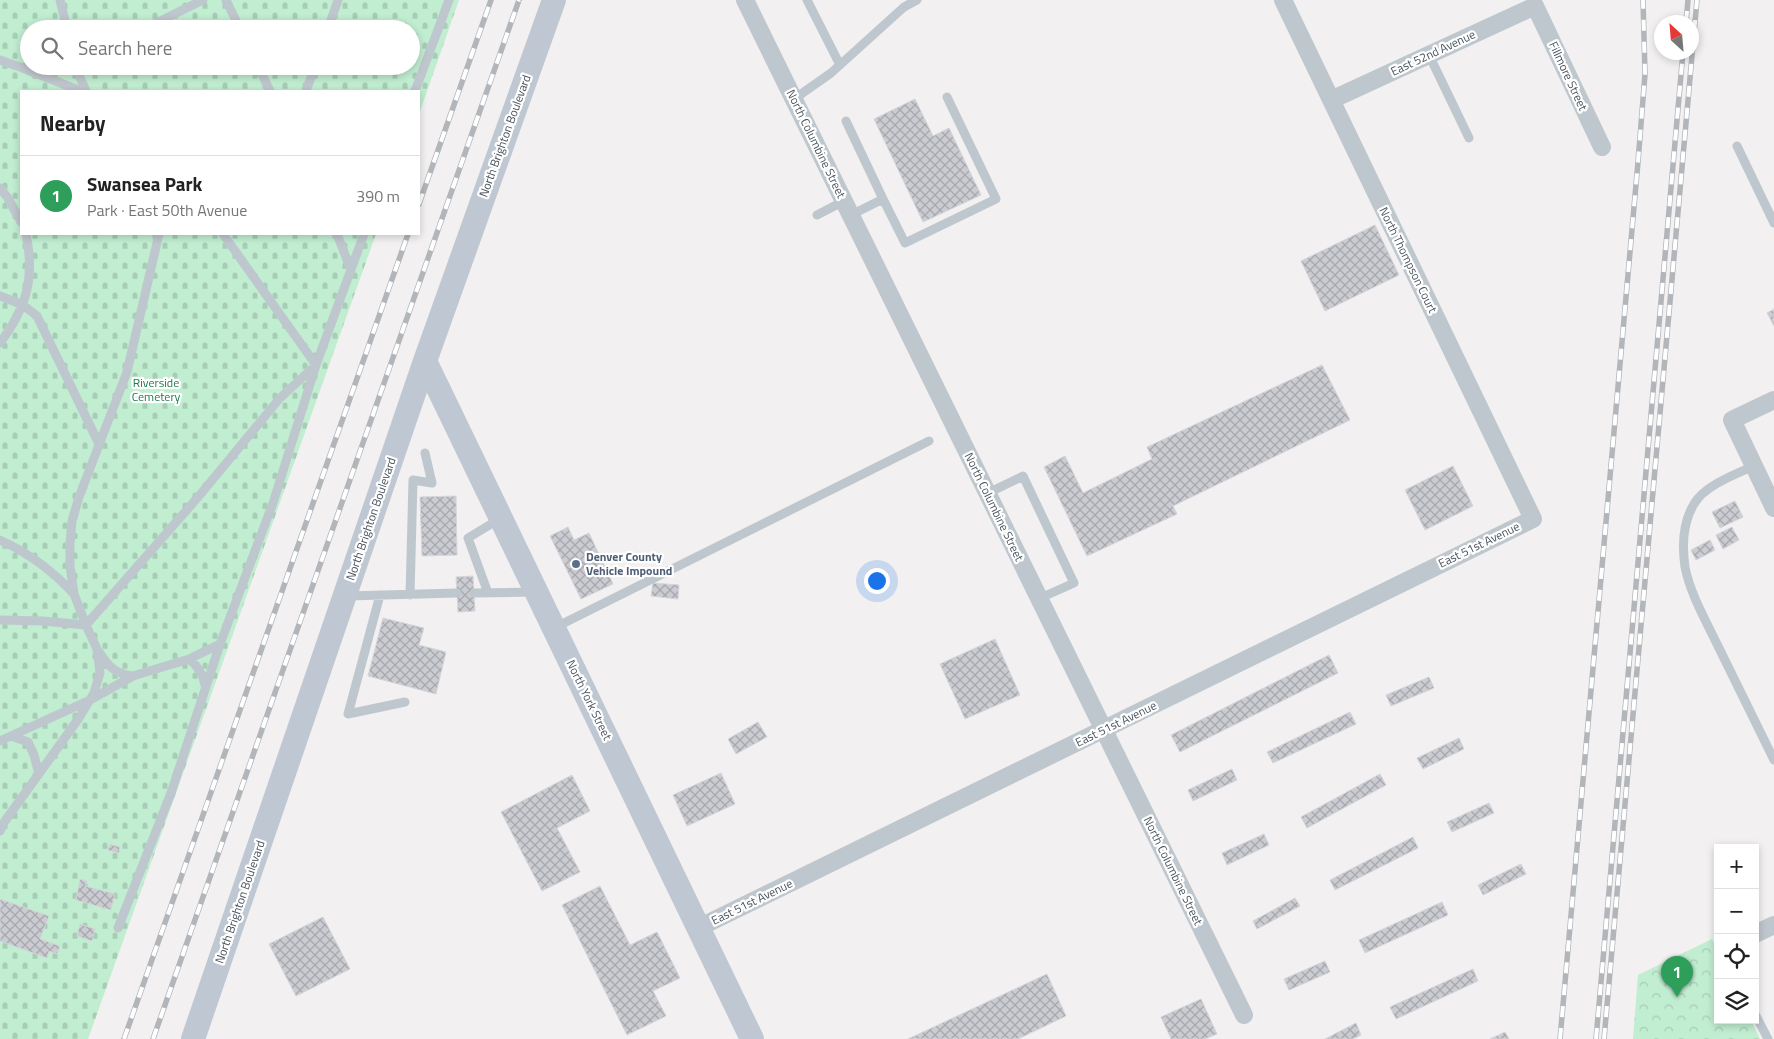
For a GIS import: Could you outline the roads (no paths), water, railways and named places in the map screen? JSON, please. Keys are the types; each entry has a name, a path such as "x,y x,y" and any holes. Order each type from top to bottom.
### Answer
{"main road":[{"name":"North Brighton Boulevard","path":"193,1039 425,361 554,0"},
{"name":"North York Street","path":"425,361 752,1039"}],"street":[{"name":"North Columbine Street","path":"745,0 1244,1015"},
{"name":"North Thompson Court","path":"1283,0 1534,519"},
{"name":"East 52nd Avenue","path":"1331,100 1539,3"},
{"name":"Fillmore Street","path":"1539,3 1602,147"},
{"path":"1774,400 1732,420 1774,508"},
{"name":"East 51st Avenue","path":"698,928 1534,519"},
{"path":"1759,932 1774,925"}],"lane":[{"path":"60,0 64,20"},
{"path":"162,20 203,0"},
{"path":"226,0 236,20"},
{"path":"331,20 338,0"},
{"path":"415,90 449,0"},
{"path":"807,0 840,65"},
{"path":"794,99 840,65 904,7 918,0"},
{"path":"1429,55 1469,138"},
{"path":"0,60 20,68"},
{"path":"39,75 78,90"},
{"path":"79,75 86,90"},
{"path":"262,75 270,90"},
{"path":"306,90 312,75"},
{"path":"846,121 882,199 905,243 996,199 947,97"},
{"path":"1737,146 1774,223"},
{"path":"0,188 8,198 20,220"},
{"path":"817,215 882,199"},
{"path":"0,343 13,325 23,305 28,287 30,268 26,235"},
{"path":"133,676 123,675 109,666 97,649 74,594 70,566 70,544 72,521 79,497 127,372 159,235"},
{"path":"224,235 316,365"},
{"path":"337,235 351,270"},
{"path":"118,928 171,793 220,644 273,503 316,365 364,235"},
{"path":"0,296 23,305 37,316 99,444"},
{"path":"86,625 280,398 316,365"},
{"path":"554,628 929,441"},
{"path":"410,595 413,480 432,483 425,453"},
{"path":"1754,466 1706,491 1694,502 1688,516 1683,538 1683,553 1686,569 1697,602 1774,760"},
{"path":"988,492 1023,476 1074,583 1038,599"},
{"path":"488,593 468,538 501,518"},
{"path":"0,540 37,560 56,574 74,594"},
{"path":"474,593 537,592"},
{"path":"344,596 457,594"},
{"path":"380,595 348,714 405,702"},
{"path":"0,620 86,625"},
{"path":"0,741 90,700 133,676 189,659 220,644"},
{"path":"0,831 94,693 100,673 97,649"},
{"path":"189,659 203,675 206,686"},
{"path":"12,736 28,742 39,774"},
{"path":"1759,1022 1768,1039"}],"railway":[{"path":"420,201 491,0"},
{"path":"153,1039 519,0"},
{"path":"1560,1039 1638,162 1645,74 1643,0"},
{"path":"1687,15 1688,0"},
{"path":"1604,1039 1697,0"},
{"path":"1596,1039 1682,60"},
{"path":"124,1039 408,235"}],"place":[{"name":"Denver County Vehicle Impound","path":"576,564"},
{"name":"Swansea Park","path":"1677,997"}],"park label":[{"name":"Riverside Cemetery","path":"156,390"}]}
